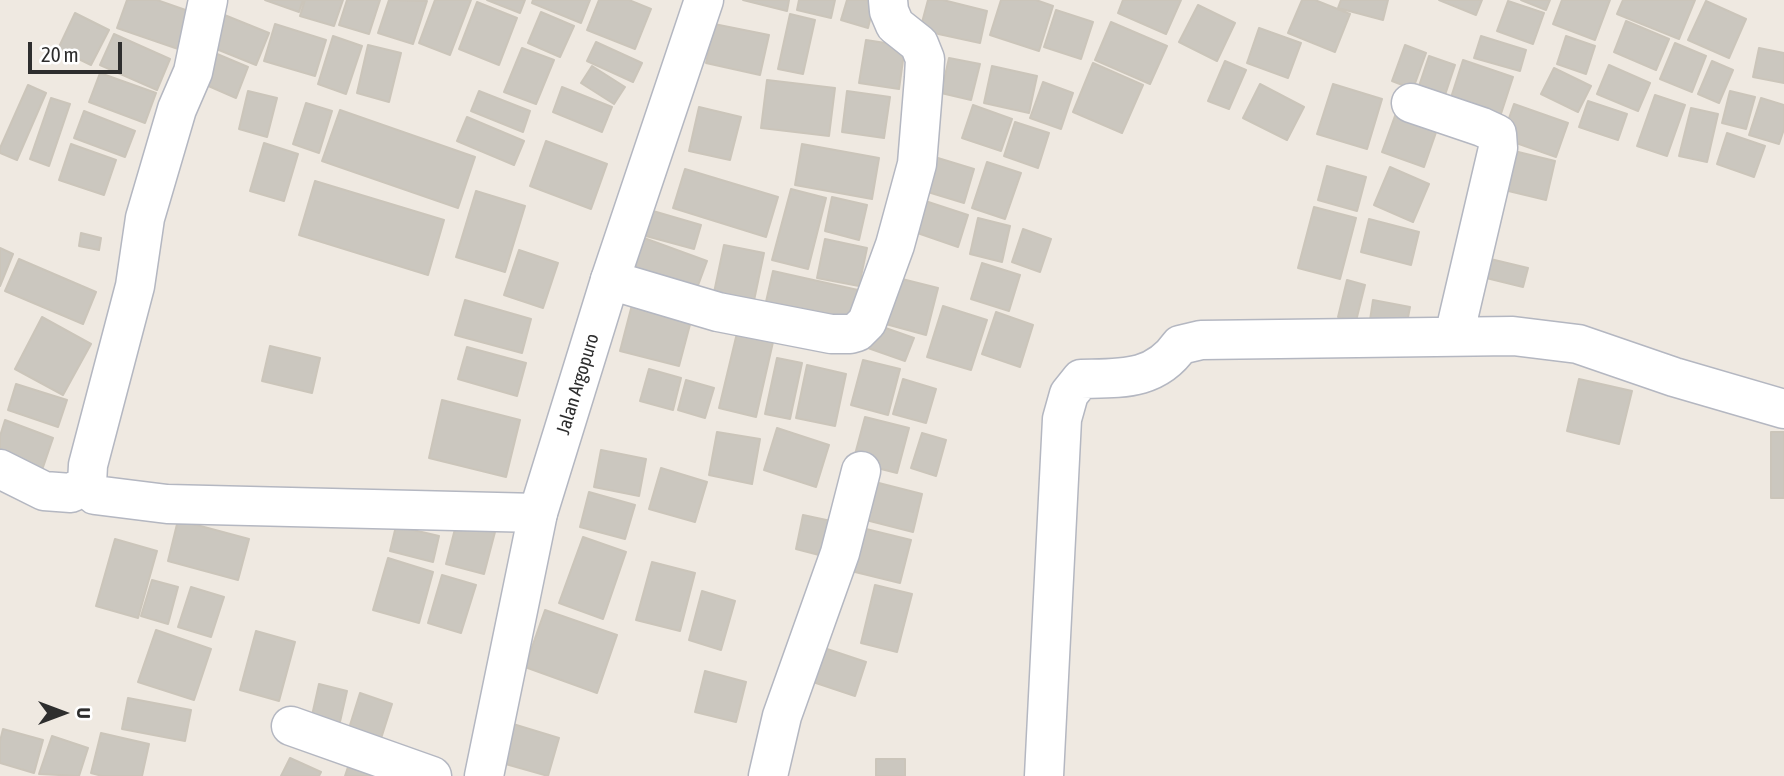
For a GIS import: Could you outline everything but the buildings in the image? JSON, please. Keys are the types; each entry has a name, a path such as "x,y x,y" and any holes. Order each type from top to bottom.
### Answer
{"street":[{"path":"208,0 193,72 177,109 145,218 135,286 88,465 87,484 95,495 167,504 538,513"},
{"name":"Jalan Argopuro","path":"484,776 538,513 610,280 704,0"},
{"path":"610,280 718,312 831,334 857,332 867,323 895,245 917,164 924,78 925,59 919,44 895,25 888,0"},
{"path":"1411,103 1497,134 1498,148 1454,336"},
{"path":"1044,776 1062,419 1069,394 1081,379 1149,373 1170,360 1180,345 1201,340 1513,336 1578,344 1674,377 1784,409"},
{"path":"0,469 44,491 71,493 87,484"},
{"path":"768,776 782,716 840,553 862,471"},
{"path":"291,726 432,776"}]}
